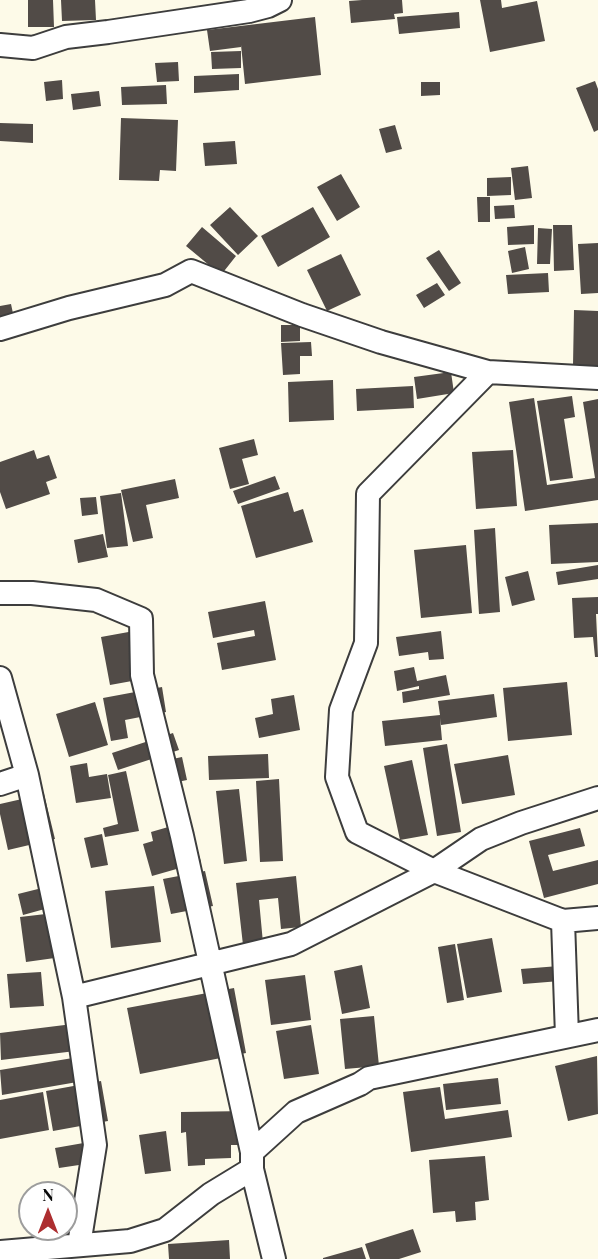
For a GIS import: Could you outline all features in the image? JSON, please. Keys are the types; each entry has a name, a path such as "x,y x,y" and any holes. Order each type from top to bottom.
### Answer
{"street":[{"path":"0,45 33,48 66,37 249,11 280,0"},
{"path":"0,329 69,308 165,285 191,271 302,315 381,342 488,372 598,378"},
{"path":"488,372 368,495 366,643 341,710 337,777 357,832 434,871 563,921 598,918"},
{"path":"0,593 32,593 96,600 141,619 142,675 182,836 274,1259"},
{"path":"0,678 27,776 74,997 95,1145 79,1245"},
{"path":"0,784 27,776"},
{"path":"74,997 291,944 434,871 481,839 521,823 598,798"},
{"path":"563,921 567,1036"},
{"path":"0,1252 79,1245 124,1250 165,1230 211,1194 252,1161 296,1112 369,1078 598,1030"}],"building":[{"path":"28,0 53,0 54,27 28,27"},
{"path":"61,0 95,0 96,20 62,21"},
{"path":"402,0 403,13 394,14 395,19 351,23 349,1"},
{"path":"480,0 501,0 502,8 537,1 545,41 490,52"},
{"path":"459,12 460,28 399,34 397,17"},
{"path":"315,17 321,75 245,84 241,45 241,47 210,51 207,30"},
{"path":"241,51 241,68 212,69 211,52"},
{"path":"178,62 179,81 157,82 155,63"},
{"path":"239,74 239,90 194,93 194,76"},
{"path":"62,80 63,99 46,101 44,82"},
{"path":"595,81 598,89 598,130 594,132 576,88"},
{"path":"421,82 440,82 440,95 421,96"},
{"path":"166,85 167,104 122,105 121,87"},
{"path":"99,91 101,106 73,110 71,94"},
{"path":"121,118 178,120 176,171 160,170 159,181 119,180"},
{"path":"0,123 33,124 33,143 0,141"},
{"path":"395,125 402,149 386,153 379,129"},
{"path":"235,141 237,164 205,166 203,143"},
{"path":"528,166 532,198 515,200 511,168"},
{"path":"341,174 360,207 337,221 317,187"},
{"path":"511,177 511,195 487,196 487,178"},
{"path":"477,197 490,197 490,222 478,222"},
{"path":"514,205 515,218 495,219 494,206"},
{"path":"230,207 258,236 238,255 210,225"},
{"path":"313,207 330,237 278,267 261,236"},
{"path":"534,225 534,244 508,245 507,227"},
{"path":"553,225 572,225 574,270 554,271"},
{"path":"202,227 236,256 221,275 186,246"},
{"path":"538,228 552,229 550,264 537,264"},
{"path":"598,243 598,293 581,294 578,244"},
{"path":"525,247 529,269 512,273 508,251"},
{"path":"439,250 461,283 449,291 426,258"},
{"path":"341,254 361,295 327,311 307,270"},
{"path":"548,273 549,292 508,294 506,275"},
{"path":"437,283 445,295 424,308 416,295"},
{"path":"11,304 14,318 0,321 0,306"},
{"path":"574,310 598,311 598,365 573,365"},
{"path":"281,325 300,325 300,341 281,342"},
{"path":"311,342 312,356 300,356 300,374 283,375 281,343"},
{"path":"451,372 454,393 417,399 414,377"},
{"path":"333,380 334,420 289,422 288,382"},
{"path":"413,386 414,408 357,411 356,389"},
{"path":"572,396 575,417 564,419 573,478 550,481 537,401"},
{"path":"534,398 547,485 595,478 583,402 598,399 598,500 525,511 509,402"},
{"path":"254,439 258,455 242,459 249,484 230,489 219,448"},
{"path":"34,450 37,459 49,455 57,478 46,482 50,494 6,509 0,492 0,462"},
{"path":"513,450 517,506 476,509 472,452"},
{"path":"275,476 280,489 238,504 233,491"},
{"path":"175,479 179,498 146,505 153,538 133,542 121,490"},
{"path":"288,492 294,512 303,509 313,542 256,558 241,506"},
{"path":"121,493 128,546 107,548 100,496"},
{"path":"96,497 98,514 82,516 80,498"},
{"path":"598,523 598,562 551,564 549,525"},
{"path":"495,528 500,612 479,614 474,530"},
{"path":"103,534 108,557 78,563 74,540"},
{"path":"466,545 472,613 421,618 414,550"},
{"path":"598,565 598,579 558,585 556,572"},
{"path":"528,571 535,600 512,606 505,577"},
{"path":"598,597 598,614 596,614 598,657 595,657 593,637 574,638 572,598"},
{"path":"265,601 276,660 222,670 217,643 255,636 254,630 213,638 208,612"},
{"path":"134,631 143,679 110,685 101,637"},
{"path":"441,631 444,659 429,660 428,652 399,656 396,637"},
{"path":"414,667 417,681 446,675 450,695 403,703 402,692 419,689 419,686 397,691 394,671"},
{"path":"567,682 572,735 508,741 503,688"},
{"path":"162,687 166,712 125,720 128,738 111,741 103,698"},
{"path":"494,694 497,717 441,725 440,718 442,740 385,746 382,721 440,715 438,701"},
{"path":"294,695 300,730 259,738 255,718 273,714 271,699"},
{"path":"95,702 108,745 69,757 56,714"},
{"path":"173,733 179,750 118,770 112,753"},
{"path":"447,744 461,832 437,836 423,748"},
{"path":"268,754 269,778 209,780 208,756"},
{"path":"508,755 515,795 462,804 454,764"},
{"path":"182,757 187,780 168,784 163,761"},
{"path":"412,760 428,835 400,840 384,766"},
{"path":"87,763 89,777 107,774 111,798 76,803 70,766"},
{"path":"126,771 139,831 105,837 103,828 118,824 108,775"},
{"path":"279,779 283,861 260,862 256,781"},
{"path":"239,789 247,861 224,864 216,791"},
{"path":"44,794 55,839 8,850 0,804"},
{"path":"189,821 201,862 152,876 143,844 153,841 151,832"},
{"path":"580,828 585,846 548,855 553,871 598,860 598,884 544,898 529,841"},
{"path":"102,834 108,865 91,868 84,838"},
{"path":"205,871 213,906 171,914 163,879"},
{"path":"296,876 301,927 281,929 278,898 259,900 263,943 243,945 236,883"},
{"path":"154,886 161,942 111,948 105,891"},
{"path":"46,887 52,907 23,915 18,894"},
{"path":"63,912 69,956 26,962 20,917"},
{"path":"492,938 502,992 467,998 457,944"},
{"path":"455,944 464,1000 447,1003 438,947"},
{"path":"362,965 370,1008 342,1014 334,971"},
{"path":"559,966 560,981 523,984 521,969"},
{"path":"41,972 44,1006 10,1008 7,974"},
{"path":"305,975 311,1020 271,1025 265,980"},
{"path":"234,988 246,1053 140,1074 127,1008"},
{"path":"374,1016 379,1066 345,1069 340,1019"},
{"path":"89,1022 92,1049 1,1060 0,1033"},
{"path":"311,1025 319,1074 284,1079 276,1031"},
{"path":"85,1056 89,1080 2,1095 0,1070"},
{"path":"597,1056 598,1114 568,1121 555,1066"},
{"path":"498,1078 501,1104 446,1110 443,1084"},
{"path":"101,1081 108,1121 53,1131 46,1091"},
{"path":"440,1087 445,1119 508,1110 512,1137 411,1152 403,1092"},
{"path":"43,1092 49,1130 0,1139 0,1100"},
{"path":"247,1111 248,1145 231,1145 231,1158 205,1159 205,1165 188,1166 186,1132 181,1133 181,1112"},
{"path":"166,1131 171,1171 145,1174 139,1135"},
{"path":"95,1141 99,1162 59,1168 55,1148"},
{"path":"485,1156 489,1200 475,1202 476,1220 456,1222 455,1211 433,1213 429,1160"},
{"path":"413,1229 421,1252 399,1259 370,1259 365,1244"},
{"path":"229,1240 230,1259 169,1259 168,1244"},
{"path":"362,1247 366,1259 323,1259 323,1258"}]}
